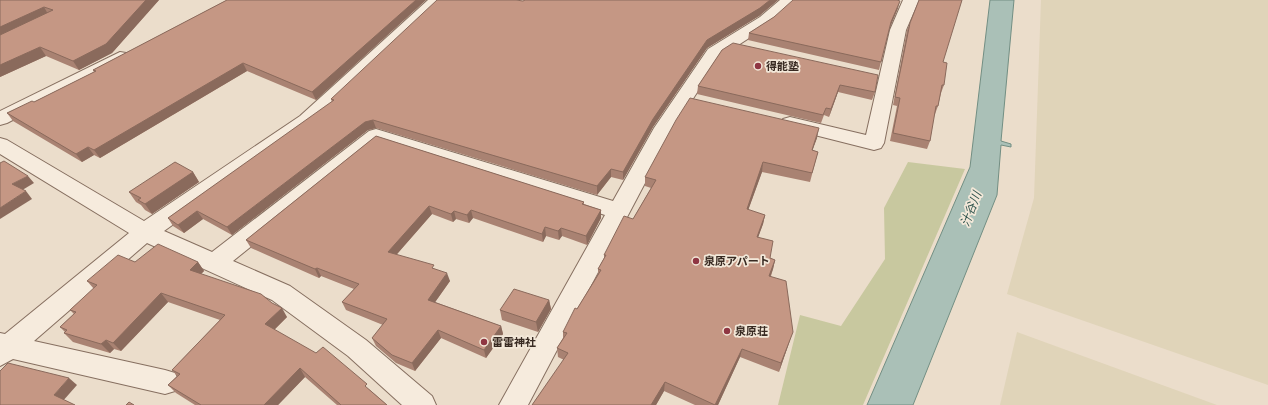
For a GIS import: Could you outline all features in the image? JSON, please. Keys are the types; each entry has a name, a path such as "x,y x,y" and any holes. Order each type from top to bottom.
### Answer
{"street":[{"path":"3,348 145,232 307,120 438,0"},
{"path":"513,405 664,128 693,99 714,53 766,20 790,0"},
{"path":"776,119 874,143 881,77 898,30 905,2"},
{"path":"728,43 751,48"},
{"path":"0,119 133,50"},
{"path":"214,263 376,135 619,211"},
{"path":"0,146 145,232 281,293 357,348 422,405"},
{"path":"3,348 165,382"}],"shaded area":[{"path":"1041,0 1268,0 1268,385 1007,294 1034,198"},
{"path":"1017,332 1217,405 1000,405"}],"green space":[{"path":"908,162 965,169 863,405 778,405 800,315 841,326 885,259 884,208"}],"water":[{"name":"汁谷川","path":"990,0 1014,0 1001,141 1011,144 1011,147 1001,145 997,195 913,405 867,405 970,167"}],"building":[{"path":"0,0 146,0 106,44 73,61 40,47 0,65 0,35 53,10 44,7 0,27"},
{"path":"227,0 416,0 312,92 243,63 94,150 88,147 76,154 7,113 32,101 34,102 96,71 93,70"},
{"path":"437,0 770,0 760,8 707,40 653,119 623,172 611,169 597,186 373,120 365,122 227,227 197,211 178,225 168,218 334,100 331,99"},
{"path":"793,0 900,1 891,22 881,62 749,33 774,17"},
{"path":"919,0 962,0 943,62 947,63 944,85 942,85 938,106 936,106 930,141 893,133 900,98 895,97 910,23"},
{"path":"733,43 878,75 875,92 840,85 831,109 826,108 823,115 698,86 722,50"},
{"path":"690,98 819,128 812,150 818,152 812,173 763,162 747,209 765,215 757,237 773,241 770,258 775,260 769,276 786,281 793,332 781,363 742,349 715,405 665,382 651,405 532,405 568,353 557,348 567,333 563,332 575,308 577,309 601,270 598,269 624,216 633,219 656,180 645,177 676,120"},
{"path":"376,136 584,202 582,204 601,210 586,236 561,228 558,231 545,227 542,234 471,210 467,215 454,211 451,214 429,206 388,252 434,265 432,268 447,273 428,300 501,326 484,350 438,330 412,363 392,355 372,338 387,319 342,302 359,284 317,268 315,269 246,240"},
{"path":"4,161 28,176 12,184 26,191 0,208 0,163"},
{"path":"175,162 193,172 145,204 138,200 141,198 129,192"},
{"path":"158,244 198,262 190,270 261,294 272,303 282,308 265,324 316,353 323,347 367,384 365,386 387,405 341,405 300,368 264,405 201,405 168,385 180,374 172,370 225,315 161,293 113,343 106,340 101,344 64,333 67,330 60,327 76,312 70,310 97,285 87,281 118,255 135,262"},
{"path":"514,289 549,300 536,322 500,310"},
{"path":"8,363 69,378 54,395 75,405 0,405 0,371"},
{"path":"129,402 134,405 126,405"}],"place":[{"name":"得能塾","path":"758,66"},
{"name":"泉原アパート","path":"696,261"},
{"name":"泉原荘","path":"727,331"},
{"name":"雷雷神社","path":"484,342"}]}
